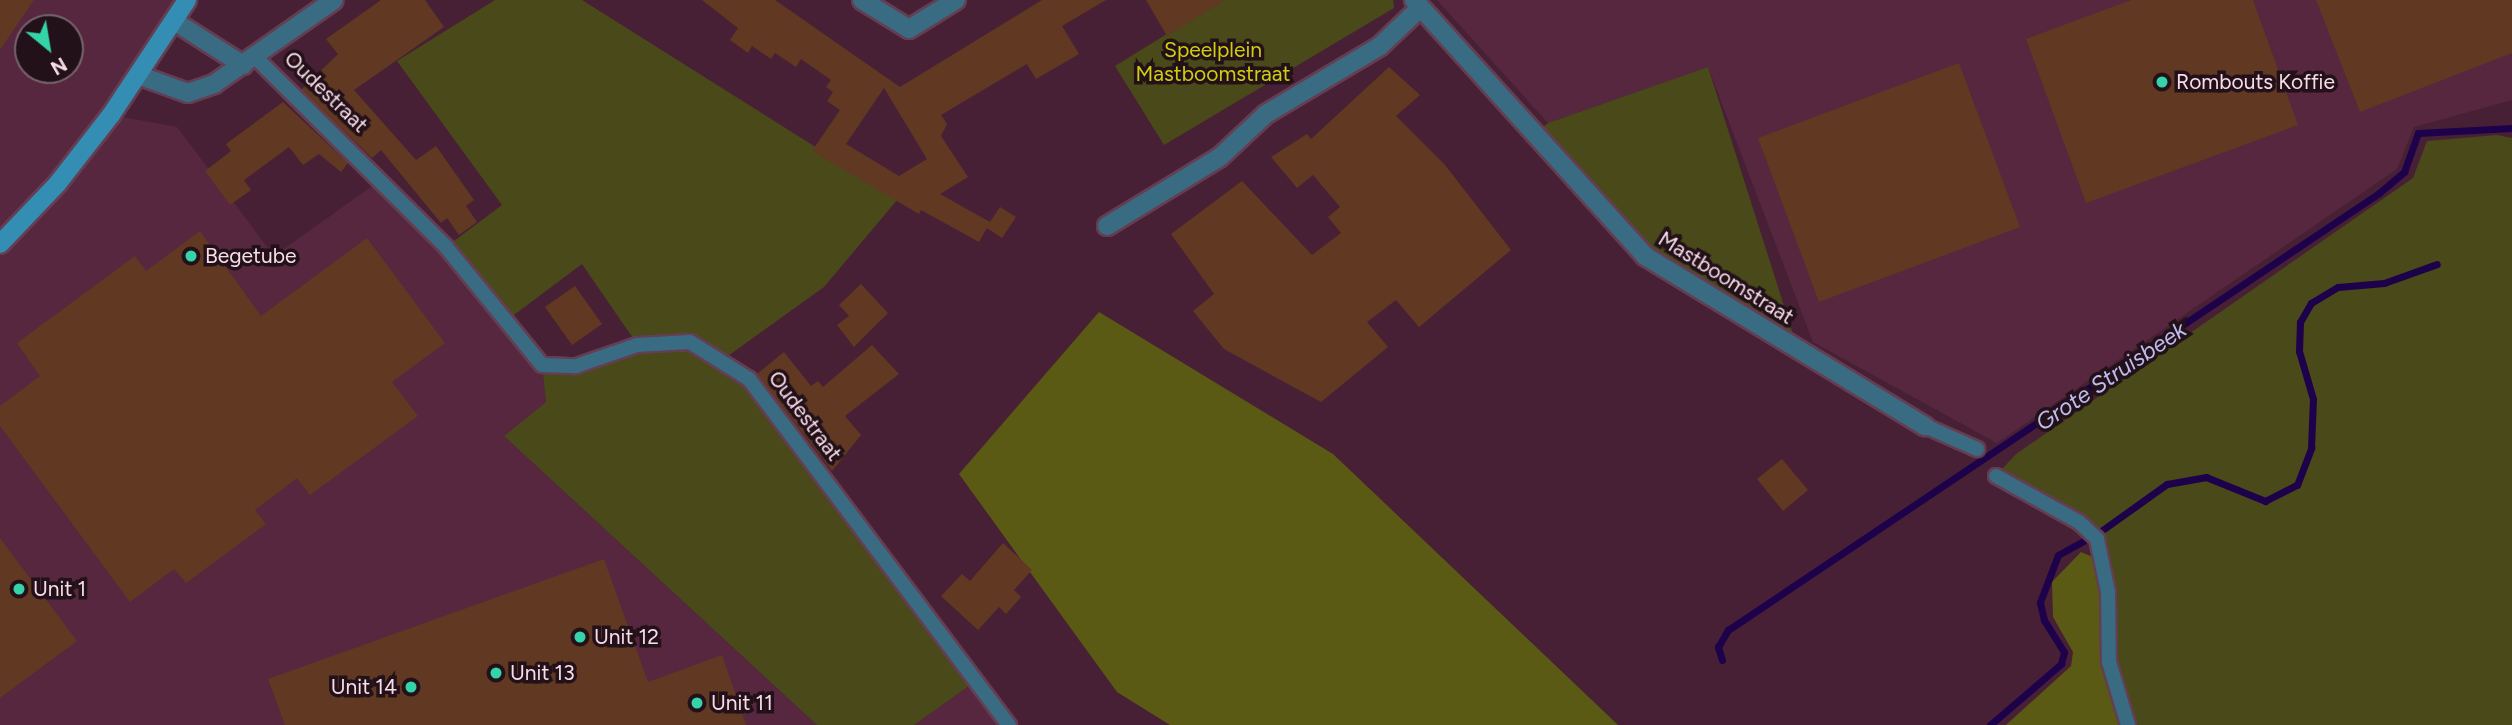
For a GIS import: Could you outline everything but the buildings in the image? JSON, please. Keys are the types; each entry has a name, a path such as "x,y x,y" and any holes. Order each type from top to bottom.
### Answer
{"street":[{"path":"0,244 58,183 138,75 187,0"},
{"name":"Oudestraat","path":"138,75 188,93 249,61 334,0"},
{"path":"862,0 909,29 956,0"},
{"name":"Mastboomstraat","path":"1107,226 1220,157 1266,114 1380,46 1417,4 1646,256 1925,426"},
{"name":"Oudestraat","path":"174,21 249,61"}],"lane":[{"name":"Oudestraat","path":"249,61 391,189 542,365 576,366 637,345 690,342 749,379 1009,725"},
{"path":"1925,426 1978,449"},
{"path":"1996,476 2079,522 2097,539 2104,562 2109,662 2128,725"}],"shaded area":[{"path":"0,0 187,0 112,115 177,127 274,256 382,179 542,365 546,402 504,436 817,725 0,725"},
{"path":"1437,0 2512,0 2512,100 2414,127 2397,169 1997,443 1813,342 1708,67 1548,123"},
{"path":"1099,312 1333,454 1618,725 1170,725 1117,692 959,474"},
{"path":"2081,552 2104,562 2106,627 2128,725 2006,725 2071,666 2073,652 2053,617 2052,582"},
{"path":"976,681 1009,725 914,725"}],"green space":[{"path":"495,0 582,0 898,199 824,287 721,361 749,379 976,681 914,725 817,725 504,436 546,402 542,365 576,366 637,344 582,264 506,321 446,247 502,205 397,61"},
{"name":"Speelplein Mastboomstraat","path":"1222,0 1393,0 1394,8 1164,145 1115,66"},
{"path":"1708,67 1799,353 1645,256 1534,134 1548,123"},
{"path":"2497,135 2512,138 2512,725 2128,725 2115,695 2108,592 2082,518 2002,469 2016,454 2413,178 2427,141"}],"waterway":[{"name":"Grote Struisbeek","path":"1722,660 1718,647 1728,630 2379,193 2404,172 2418,133 2512,128"},
{"path":"2101,531 2167,484 2206,477 2265,501 2297,485 2311,448 2313,399 2299,351 2300,322 2311,303 2338,287 2384,283 2437,264"},
{"path":"1990,725 2061,664 2064,652 2044,620 2040,602 2058,555 2083,541"}],"place":[{"name":"Rombouts Koffie","path":"2162,82"},
{"name":"Begetube","path":"191,256"},
{"name":"Unit 1","path":"19,589"},
{"name":"Unit 12","path":"580,637"},
{"name":"Unit 13","path":"496,673"},
{"name":"Unit 14","path":"411,687"},
{"name":"Unit 11","path":"697,703"}]}
